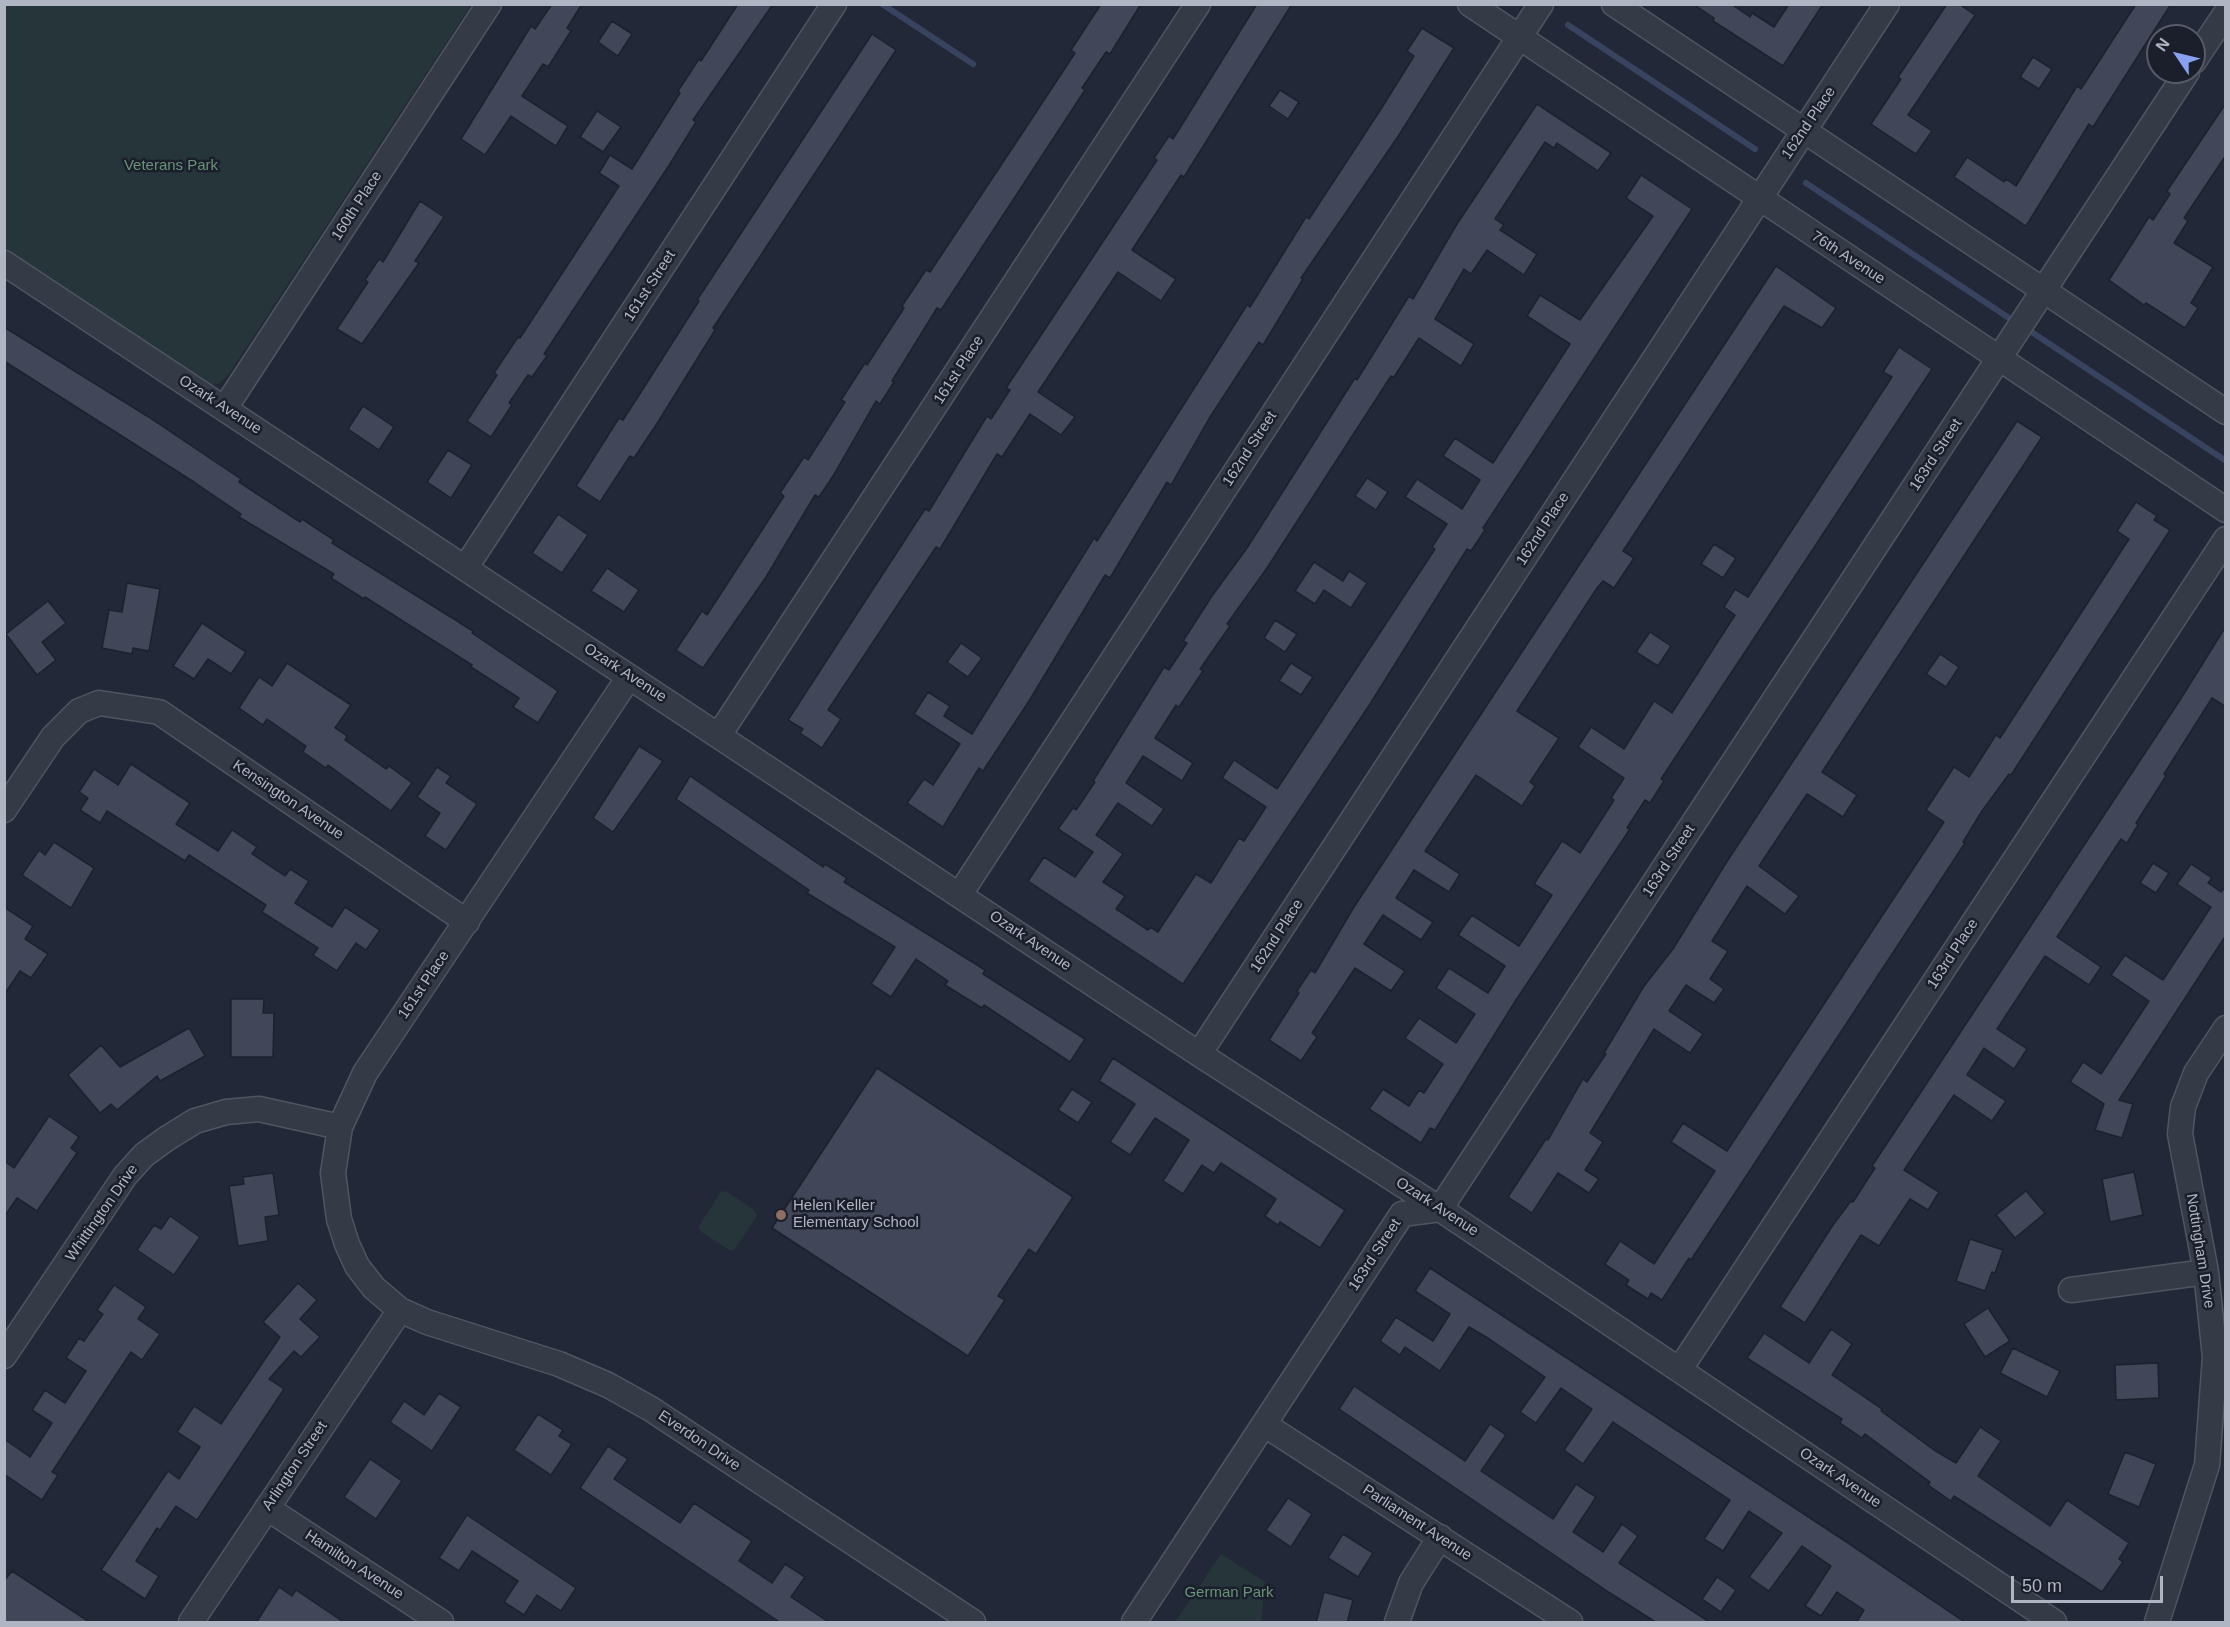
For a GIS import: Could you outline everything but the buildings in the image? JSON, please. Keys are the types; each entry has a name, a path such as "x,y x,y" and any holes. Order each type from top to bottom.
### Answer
{"street":[{"name":"160th Place","path":"225,408 489,4"},
{"name":"161st Street","path":"466,567 834,4"},
{"name":"161st Place","path":"719,735 1198,4"},
{"name":"76th Avenue","path":"1470,4 1758,199 2005,350 2226,510"},
{"name":"162nd Street","path":"960,894 1541,4"},
{"path":"1614,4 1804,131 2038,299 2226,412"},
{"name":"162nd Place","path":"1199,1054 1887,4"},
{"path":"2206,43 2226,13"},
{"name":"163rd Street","path":"1134,1623 1402,1214 1440,1209 2179,84"},
{"name":"Ozark Avenue","path":"4,263 1199,1054 1440,1209 2054,1623"},
{"name":"163rd Place","path":"1680,1369 2226,539"},
{"name":"161st Place","path":"400,1310 374,1288 357,1266 339,1219 333,1173 340,1127 378,1052 629,677"},
{"name":"Kensington Avenue","path":"4,810 68,720 79,711 99,703 159,712 467,922"},
{"name":"Nottingham Drive","path":"2157,1623 2207,1464 2215,1357 2206,1272 2180,1134 2183,1107 2196,1073 2226,1028"},
{"name":"Whittington Drive","path":"4,1356 125,1176 144,1155 166,1138 195,1120 226,1112 259,1109 340,1127"},
{"path":"2071,1290 2206,1272"},
{"name":"Arlington Street","path":"191,1623 400,1310"},
{"name":"Everdon Drive","path":"400,1310 427,1322 558,1364 608,1385 651,1409 973,1623"},
{"name":"Parliament Avenue","path":"1265,1425 1570,1623"},
{"name":"Hamilton Avenue","path":"267,1508 441,1623"},
{"path":"1397,1623 1411,1583 1440,1537"}],"green space":[{"name":"Veterans Park","path":"4,5 471,5 229,374 220,383 214,385 205,382 5,250"},
{"path":"726,1191 755,1211 757,1216 734,1250 729,1250 700,1231 698,1227 721,1192"},
{"name":"German Park","path":"1221,1554 1265,1582 1261,1622 1175,1622"}],"waterway":[{"path":"882,4 973,64"},
{"path":"1568,25 1755,149"},
{"path":"1806,183 2015,322"},
{"path":"2024,327 2226,461"}],"place":[{"name":"Helen Keller Elementary School","path":"781,1215"}]}
